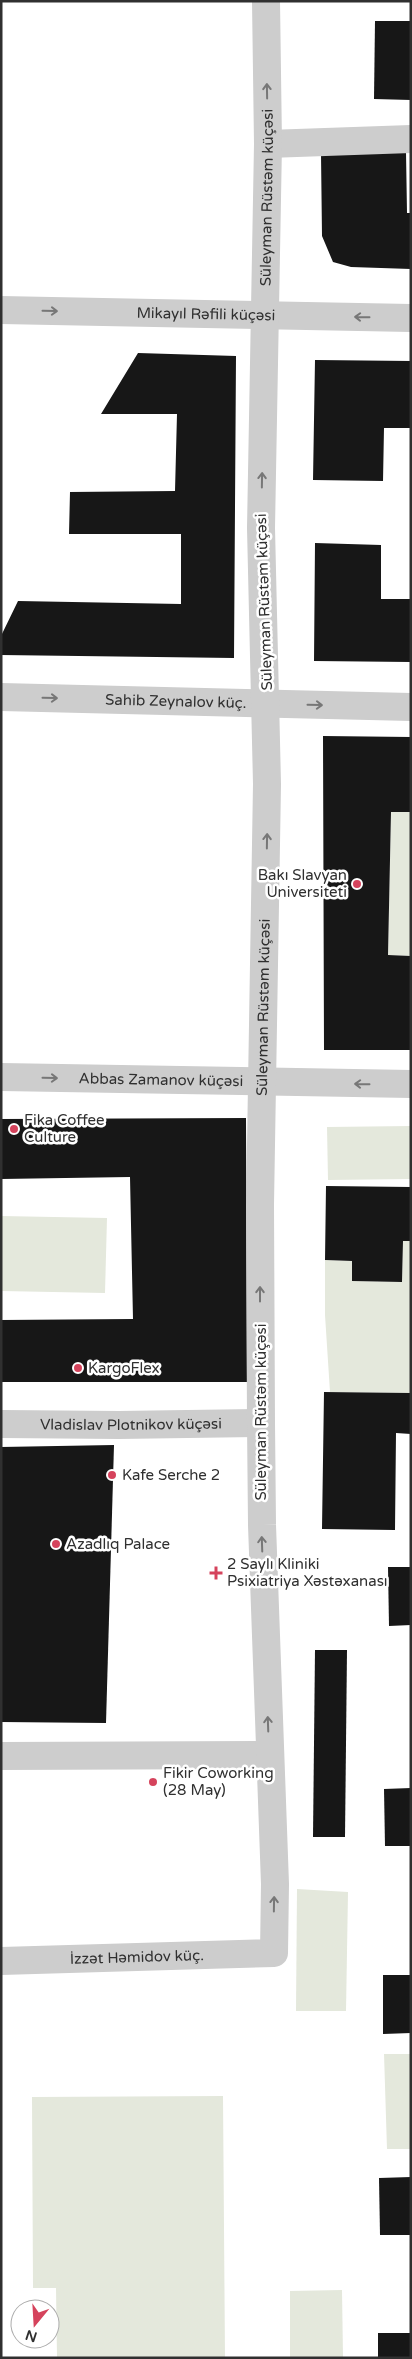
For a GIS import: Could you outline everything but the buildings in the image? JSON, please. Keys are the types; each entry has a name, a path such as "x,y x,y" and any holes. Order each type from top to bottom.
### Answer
{"street":[{"name":"Süleyman Rüstəm küçəsi","path":"266,1 268,144 261,528 267,784 260,1205 261,1423 269,1755 275,1884 274,1953"},
{"path":"268,144 411,139"},
{"name":"Mikayıl Rəfili küçəsi","path":"1,310 411,318"},
{"name":"Sahib Zeynalov küç.","path":"1,697 411,707"},
{"name":"Abbas Zamanov küçəsi","path":"1,1077 411,1084"},
{"name":"Vladislav Plotnikov küçəsi","path":"1,1424 261,1423"},
{"path":"1,1756 269,1755"},
{"name":"İzzət Həmidov küç.","path":"1,1961 274,1953"}],"shaded area":[{"path":"391,812 411,812 411,956 388,955"},
{"path":"411,1126 411,1179 328,1180 327,1127"},
{"path":"1,1216 107,1218 105,1293 1,1291"},
{"path":"403,1241 411,1241 411,1393 330,1392 325,1315 325,1260 352,1261 352,1281 402,1282"},
{"path":"297,1889 348,1892 346,2011 296,2011"},
{"path":"384,2054 411,2054 411,2149 387,2149"},
{"path":"223,2096 225,2358 57,2358 57,2349 60,2349 60,2299 56,2299 56,2288 33,2288 32,2097"},
{"path":"342,2290 343,2358 290,2358 290,2291"}],"place":[{"name":"Bakı Slavyan Universiteti","path":"357,884"},
{"name":"Fika Coffee Culture","path":"14,1129"},
{"name":"KargoFlex","path":"78,1368"},
{"name":"Kafe Serche 2","path":"112,1475"},
{"name":"Azadlıq Palace","path":"56,1544"},
{"name":"2 Saylı Kliniki Psixiatriya Xəstəxanası","path":"216,1573"},
{"name":"Fikir Coworking (28 May)","path":"153,1782"}]}
